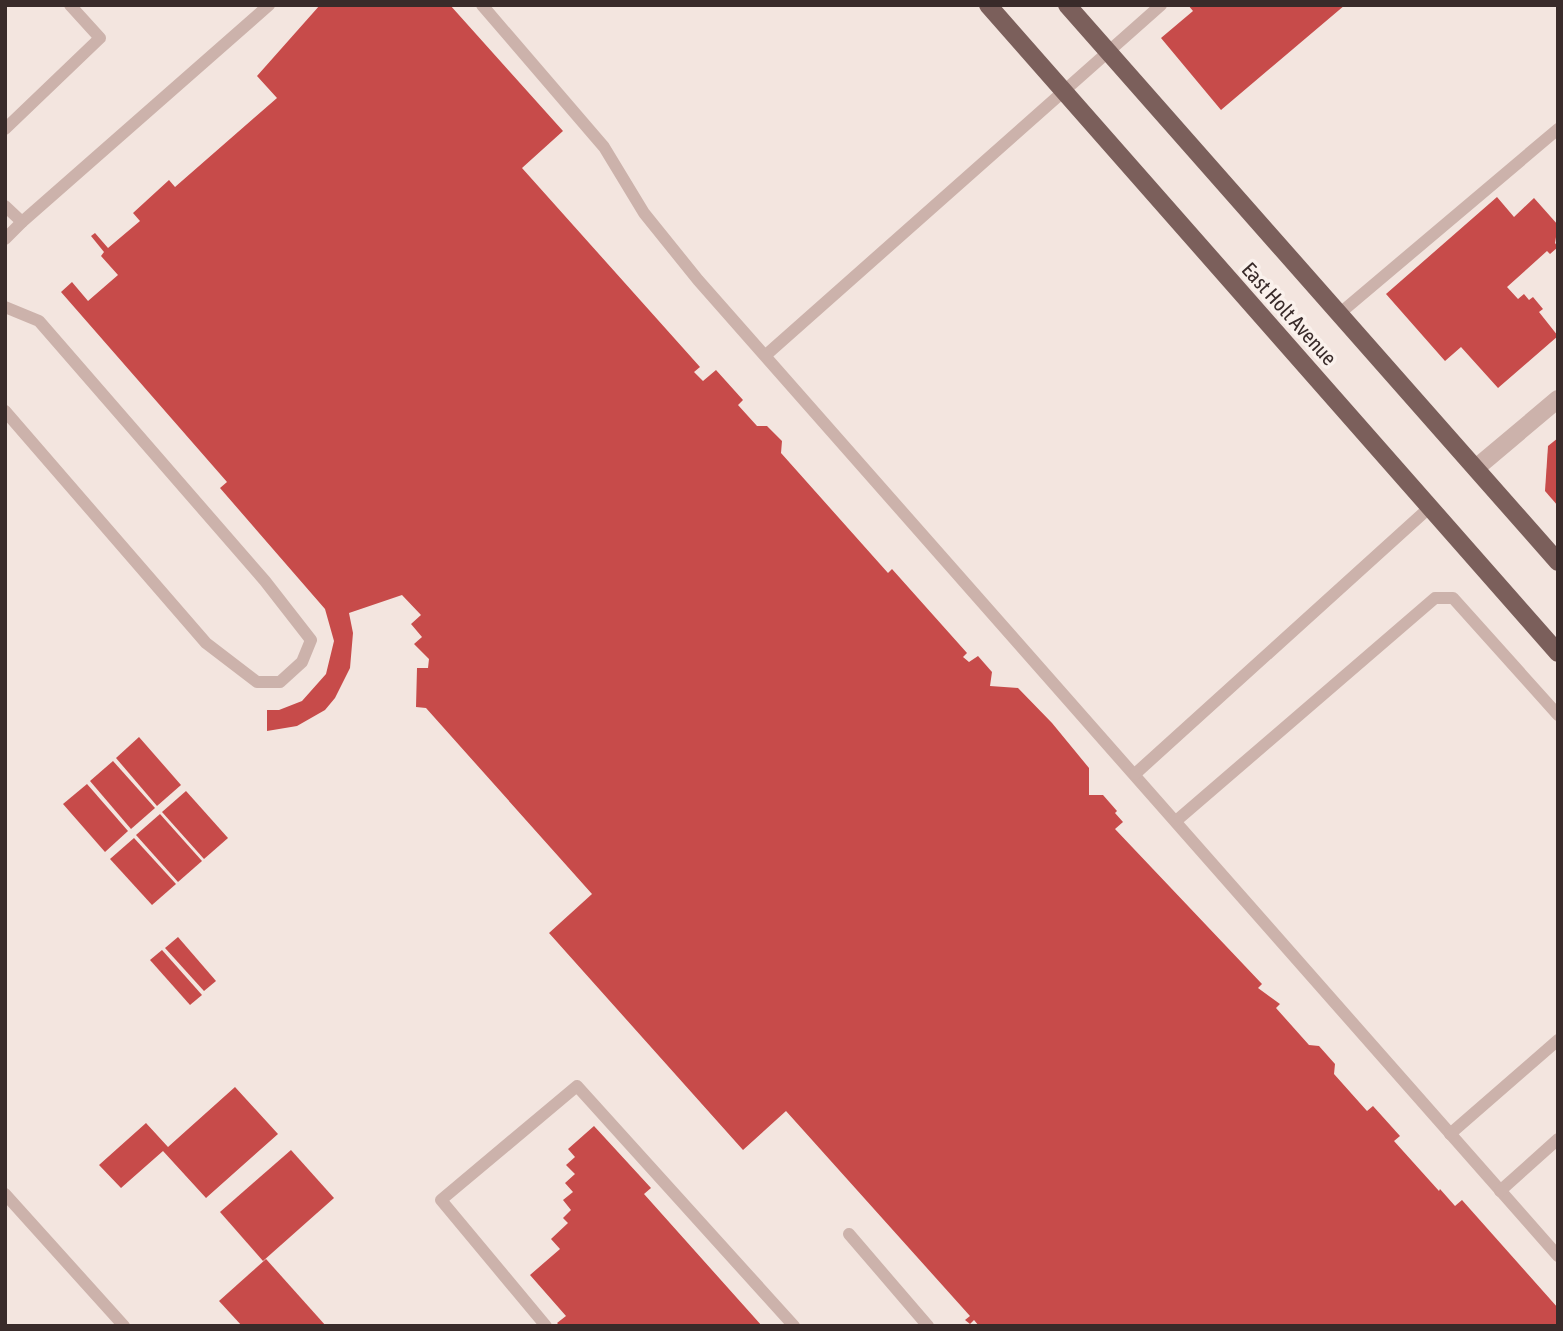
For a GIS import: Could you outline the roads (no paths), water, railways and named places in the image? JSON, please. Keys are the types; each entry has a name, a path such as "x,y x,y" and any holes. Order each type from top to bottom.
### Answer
{"main road":[{"name":"East Holt Avenue","path":"988,5 1558,653"},
{"name":"East Holt Avenue","path":"1068,5 1558,562"}],"street":[{"path":"1476,468 1558,399"}],"lane":[{"path":"5,129 100,38 70,5"},
{"path":"5,239 64,183 269,5"},
{"path":"482,5 604,147 644,213 682,261 1558,1256"},
{"path":"766,355 1110,54 1161,5"},
{"path":"1339,314 1558,129"},
{"path":"5,206 22,222"},
{"path":"5,307 39,321 265,581 310,640 302,662 280,682 257,682 206,643 5,411"},
{"path":"1135,775 1430,507"},
{"path":"1176,821 1435,598 1453,598 1558,715"},
{"path":"1450,1134 1558,1040"},
{"path":"546,1326 441,1200 577,1086 794,1326"},
{"path":"1500,1191 1558,1139"},
{"path":"5,1194 124,1326"},
{"path":"849,1234 928,1326"}]}
